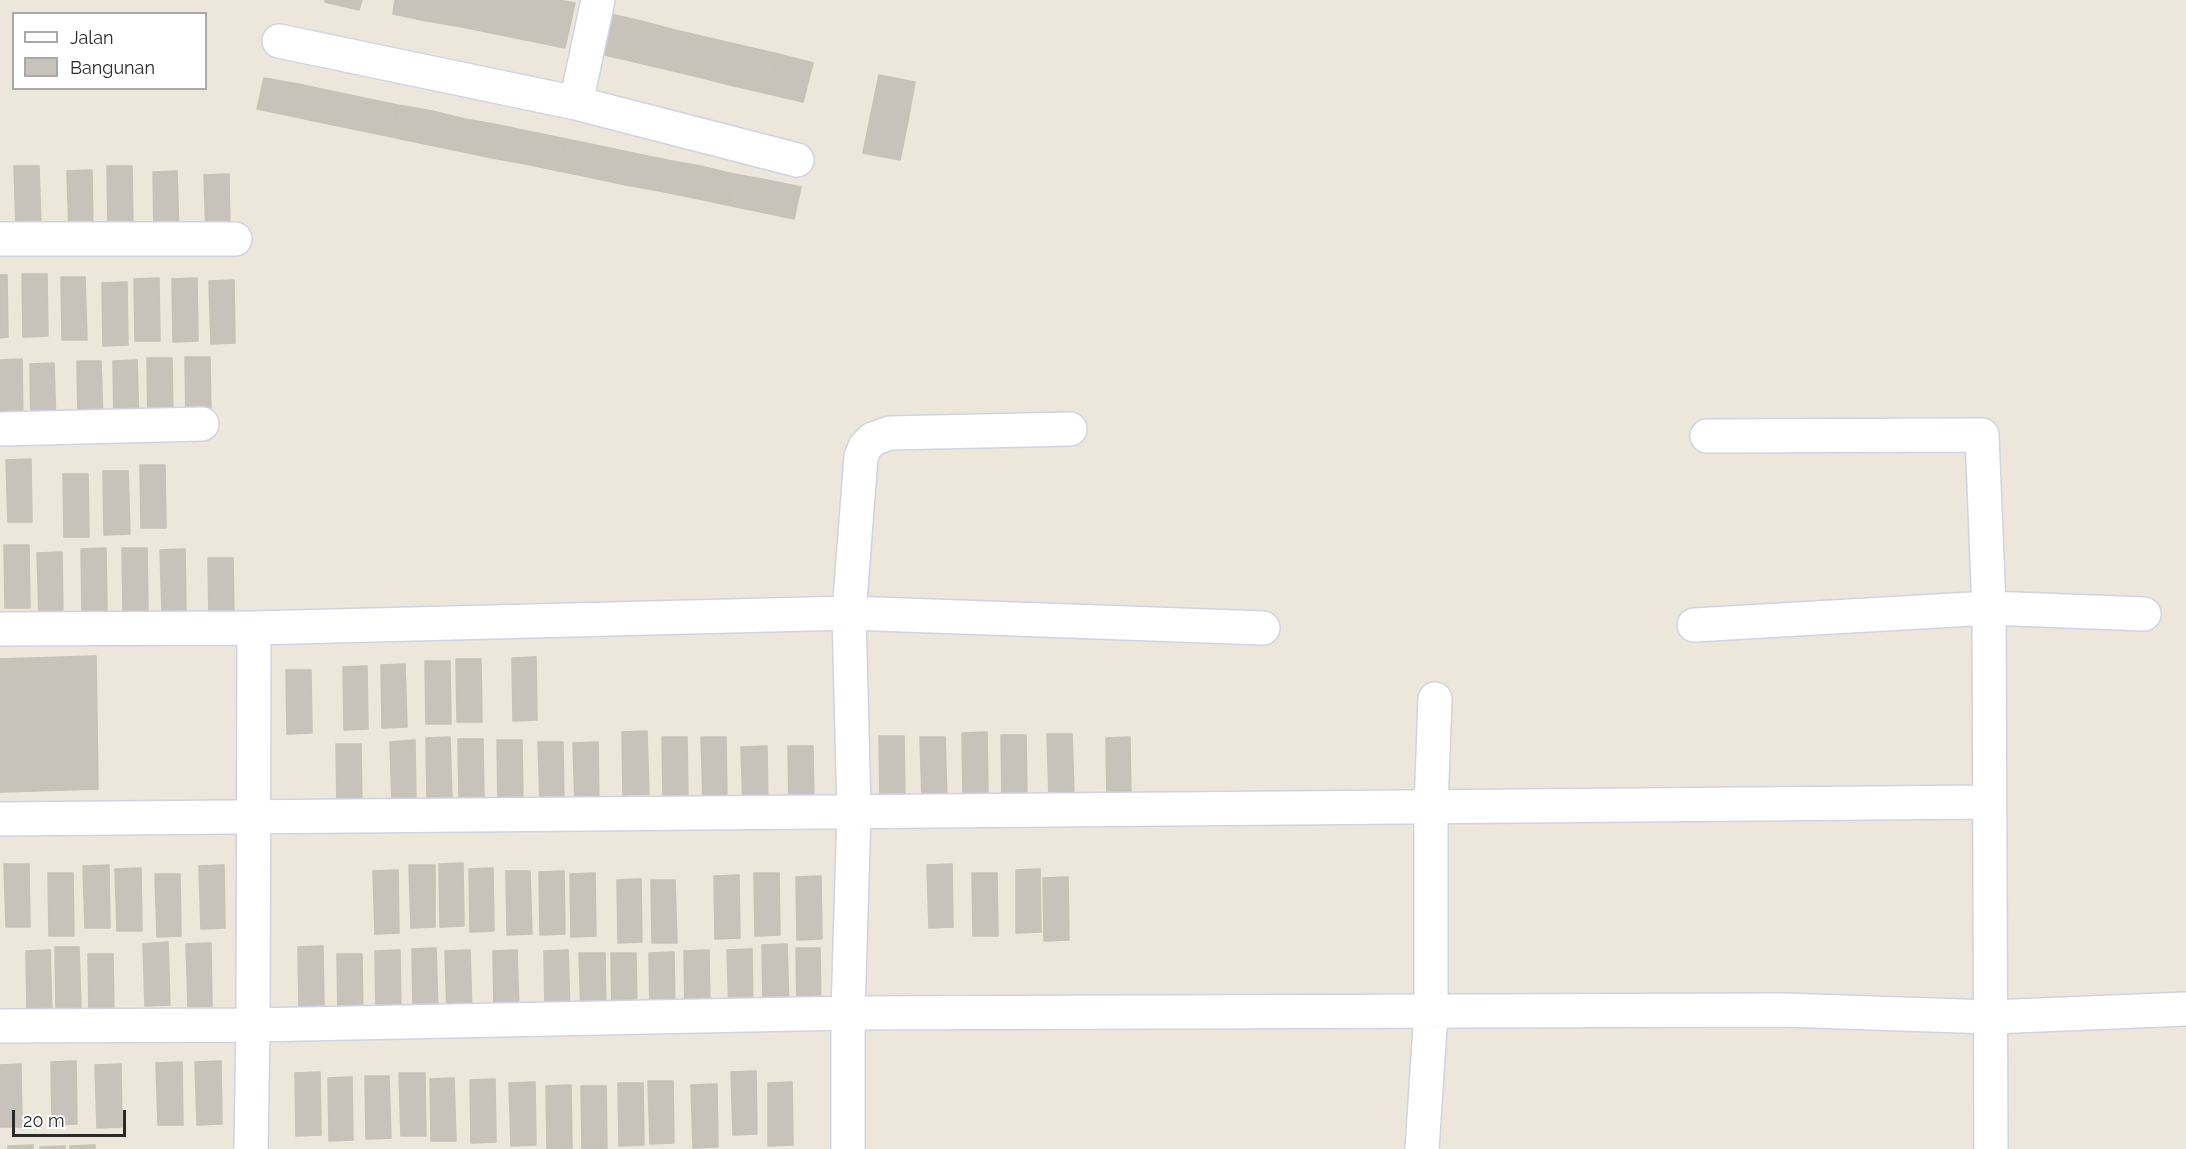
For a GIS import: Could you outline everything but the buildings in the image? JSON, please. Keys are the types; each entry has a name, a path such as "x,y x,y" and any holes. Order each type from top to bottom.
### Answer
{"street":[{"path":"576,103 598,0"},
{"path":"279,41 576,103 797,160"},
{"path":"0,239 236,239"},
{"path":"0,429 202,424"},
{"path":"848,1149 848,1013 854,812 849,613 861,458 865,447 873,439 890,433 1070,429"},
{"path":"1707,436 1982,435 1989,608 1991,1149"},
{"path":"1694,625 1989,608 2144,614"},
{"path":"0,629 254,628 849,613 1263,628"},
{"path":"250,1149 253,1025 254,628"},
{"path":"1422,1149 1431,1012 1431,808 1435,699"},
{"path":"0,819 1989,802"},
{"path":"0,1026 253,1025 848,1013 1783,1010 1991,1017 2186,1009"}]}
